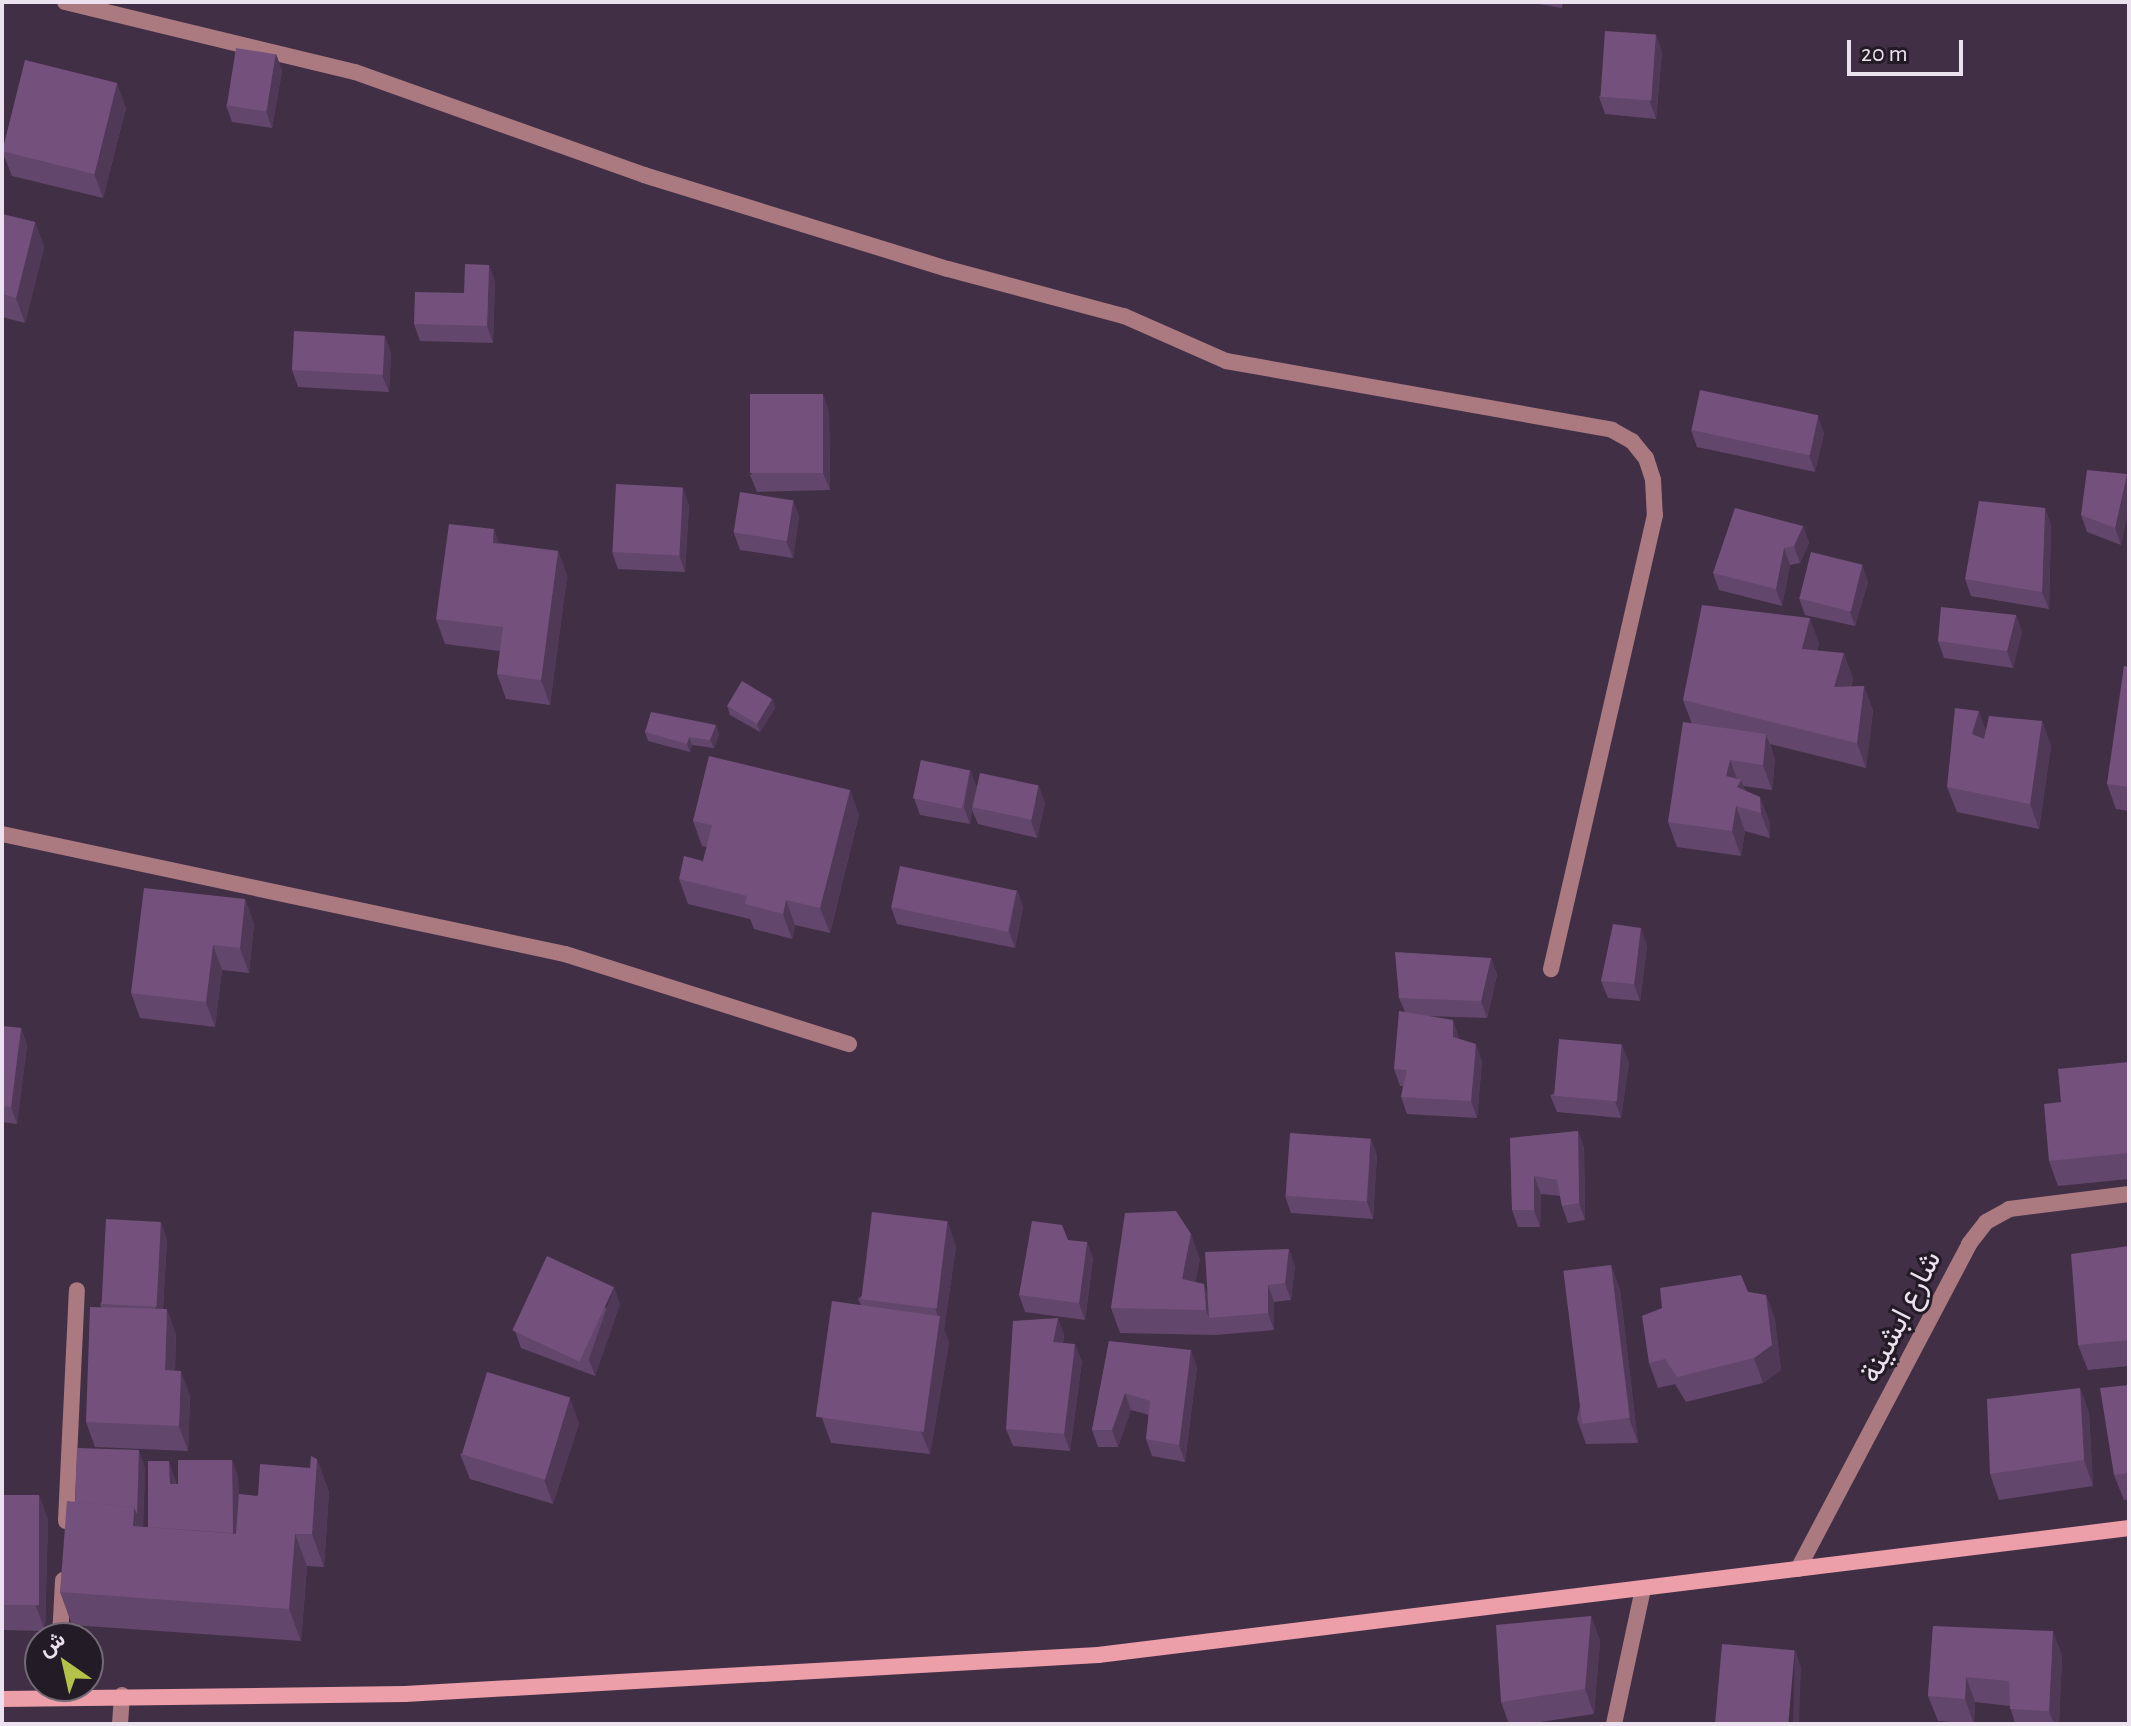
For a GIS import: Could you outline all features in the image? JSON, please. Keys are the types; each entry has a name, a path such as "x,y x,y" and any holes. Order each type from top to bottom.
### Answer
{"street":[{"path":"65,2 355,72 644,175 948,269 1124,316 1226,361 1612,430 1632,441 1646,458 1653,480 1655,515 1551,969"},
{"path":"2,834 565,954 849,1044"},
{"name":"شارع ابشينة","path":"1798,1569 1969,1244 1986,1222 2009,1209 2129,1194"},
{"path":"61,1622 77,1290"},
{"path":"104,1694 405,1694 1098,1655 2129,1528"},
{"path":"1614,1724 1643,1589"},
{"path":"120,1724 122,1695"},
{"path":"2,1699 24,1696"}],"building":[{"path":"1605,31 1656,35 1651,100 1600,97"},
{"path":"236,48 276,54 266,112 227,105"},
{"path":"25,60 117,83 94,174 2,151"},
{"path":"2,214 35,222 16,298 2,294"},
{"path":"465,264 489,265 487,326 414,324 415,292 464,293"},
{"path":"294,331 385,336 383,375 292,370"},
{"path":"1700,390 1818,415 1810,455 1691,430"},
{"path":"750,394 823,394 823,473 750,473"},
{"path":"2087,470 2127,474 2115,528 2081,515"},
{"path":"616,484 683,488 679,555 612,552"},
{"path":"740,492 793,500 787,541 734,532"},
{"path":"1979,501 2045,508 2042,592 1965,579"},
{"path":"1735,508 1803,526 1794,546 1784,548 1776,589 1713,573"},
{"path":"449,524 494,529 493,543 558,551 541,680 497,674 503,627 436,619"},
{"path":"1811,552 1862,565 1851,611 1799,599"},
{"path":"1702,605 1810,618 1802,649 1844,653 1834,687 1864,686 1857,743 1683,700"},
{"path":"1941,607 2016,615 2007,651 1938,641"},
{"path":"2124,666 2129,667 2129,787 2107,784"},
{"path":"742,681 772,699 757,724 727,706"},
{"path":"1955,708 1979,711 1972,734 1984,739 1989,716 2042,721 2030,804 1947,787"},
{"path":"651,712 716,725 710,740 689,737 687,744 645,732"},
{"path":"1683,722 1766,734 1763,765 1730,760 1726,776 1741,780 1737,787 1760,797 1761,813 1736,806 1732,831 1668,822"},
{"path":"709,756 850,790 820,908 786,900 783,914 745,904 747,896 679,879 684,856 703,861 712,825 693,821"},
{"path":"921,760 970,770 962,809 913,798"},
{"path":"980,773 1039,785 1031,820 973,807"},
{"path":"900,866 1016,891 1008,932 891,907"},
{"path":"144,888 245,899 240,948 213,945 206,1002 131,993"},
{"path":"1613,924 1641,928 1634,984 1601,981"},
{"path":"1395,952 1491,958 1481,1001 1399,998"},
{"path":"1399,1011 1453,1020 1453,1037 1476,1044 1471,1101 1401,1097 1407,1070 1394,1069"},
{"path":"2,1026 21,1028 11,1107 2,1106"},
{"path":"1559,1039 1622,1044 1617,1101 1554,1096"},
{"path":"2129,1062 2129,1153 2049,1161 2044,1104 2061,1102 2058,1069"},
{"path":"1578,1131 1579,1203 1562,1206 1557,1180 1534,1176 1534,1210 1512,1210 1510,1138"},
{"path":"1290,1133 1371,1139 1366,1201 1286,1196"},
{"path":"1176,1211 1191,1234 1182,1279 1204,1284 1206,1310 1111,1308 1125,1213"},
{"path":"872,1212 947,1221 937,1309 861,1299"},
{"path":"106,1219 161,1222 156,1307 102,1304"},
{"path":"1032,1221 1062,1225 1068,1240 1087,1242 1079,1303 1019,1295"},
{"path":"2129,1246 2129,1340 2078,1345 2071,1254"},
{"path":"1289,1249 1285,1283 1268,1285 1268,1313 1209,1318 1205,1252"},
{"path":"547,1256 614,1287 579,1362 512,1330"},
{"path":"1611,1265 1630,1418 1582,1424 1563,1271"},
{"path":"1741,1275 1748,1292 1766,1295 1772,1345 1754,1358 1677,1377 1665,1359 1649,1363 1642,1316 1662,1308 1660,1288"},
{"path":"832,1301 940,1316 924,1432 816,1417"},
{"path":"90,1307 167,1309 165,1370 181,1371 179,1426 86,1422"},
{"path":"1058,1318 1053,1342 1075,1344 1064,1434 1006,1429 1013,1321"},
{"path":"1109,1341 1191,1350 1179,1445 1146,1439 1150,1401 1125,1393 1112,1430 1092,1430"},
{"path":"487,1372 570,1397 545,1480 462,1454"},
{"path":"2129,1385 2129,1473 2114,1475 2100,1388"},
{"path":"2080,1388 2084,1460 1990,1474 1987,1399"},
{"path":"77,1448 139,1450 137,1514 134,1507 75,1502"},
{"path":"311,1456 317,1459 312,1534 295,1534 289,1609 60,1592 67,1501 134,1507 133,1526 236,1534 239,1494 258,1496 260,1464 310,1468"},
{"path":"178,1460 232,1460 233,1533 148,1527 148,1461 169,1461 170,1484 178,1484"},
{"path":"2,1495 39,1495 39,1605 2,1605"},
{"path":"1591,1616 1585,1689 1501,1702 1496,1625"},
{"path":"1933,1626 2053,1631 2049,1711 2010,1709 2009,1681 1966,1677 1965,1699 1928,1696"},
{"path":"1722,1644 1795,1650 1788,1724 1715,1724"}]}
